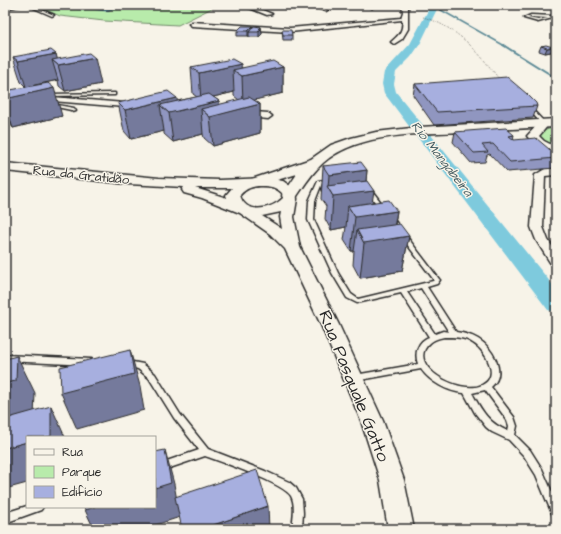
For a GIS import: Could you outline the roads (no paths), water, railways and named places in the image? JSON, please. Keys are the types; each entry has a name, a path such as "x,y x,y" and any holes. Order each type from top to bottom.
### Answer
{"main road":[{"name":"Rua da Gratidão","path":"290,198 301,177 318,161 342,145 362,138 387,133 430,130 549,125"},
{"name":"Rua da Gratidão","path":"254,182 289,172 318,161"}],"street":[{"path":"245,5 269,14"},
{"path":"311,5 326,10"},
{"path":"394,42 399,39 405,29 405,23 402,18 405,5"},
{"path":"192,24 282,30 402,18"},
{"path":"5,88 7,90 5,95 145,106"},
{"path":"237,113 268,116"},
{"path":"549,125 534,133 533,136 534,139 541,145 556,151"},
{"name":"Rua da Gratidão","path":"5,167 157,182 209,185 254,182"},
{"path":"556,172 545,172 540,175 538,227 542,240 556,261"},
{"name":"Rua da Gratidão","path":"157,182 206,194 241,208"},
{"path":"254,182 265,182 280,185 285,188 290,198 286,204 280,208 261,212 241,208 235,204 233,195 239,188 254,182"},
{"name":"Rua Pasquale Gatto","path":"290,198 287,216 292,247 330,325 372,421 392,480 401,529"},
{"name":"Rua Pasquale Gatto","path":"241,208 274,231 292,247"}],"lane":[{"path":"5,8 22,5"},
{"path":"28,5 53,15"},
{"path":"531,16 555,16 538,21 525,18 531,16"},
{"path":"74,110 54,106 49,98 76,94 106,96 114,94"},
{"path":"526,103 532,113 549,125"},
{"path":"350,177 355,177 362,181 437,280 435,283 423,286 357,301 349,296 335,273 311,220 312,201 320,182 350,177"},
{"path":"423,286 454,334"},
{"path":"403,291 433,337"},
{"path":"443,334 454,334 475,341 484,347 490,355 494,363 495,372 492,379 486,386 477,390 467,391 453,389 440,384 429,375 422,366 420,357 421,348 426,341 443,334"},
{"path":"5,358 99,363"},
{"path":"122,364 140,366 152,376 177,416 205,452 262,474 286,485 293,491 297,499 297,529"},
{"path":"353,379 422,366"},
{"path":"486,386 511,419 513,426 511,436"},
{"path":"467,391 486,422 499,432 511,436 530,457 546,487 556,513"},
{"path":"156,469 205,452"},
{"path":"5,518 35,508"}],"water":[{"path":"74,6 117,7 107,11 77,9"}],"waterway":[{"path":"432,5 505,46"},
{"name":"Rio Mangabeira","path":"434,7 415,44 407,55 390,72 388,78 390,93 556,304"},
{"path":"503,45 556,78"}]}
